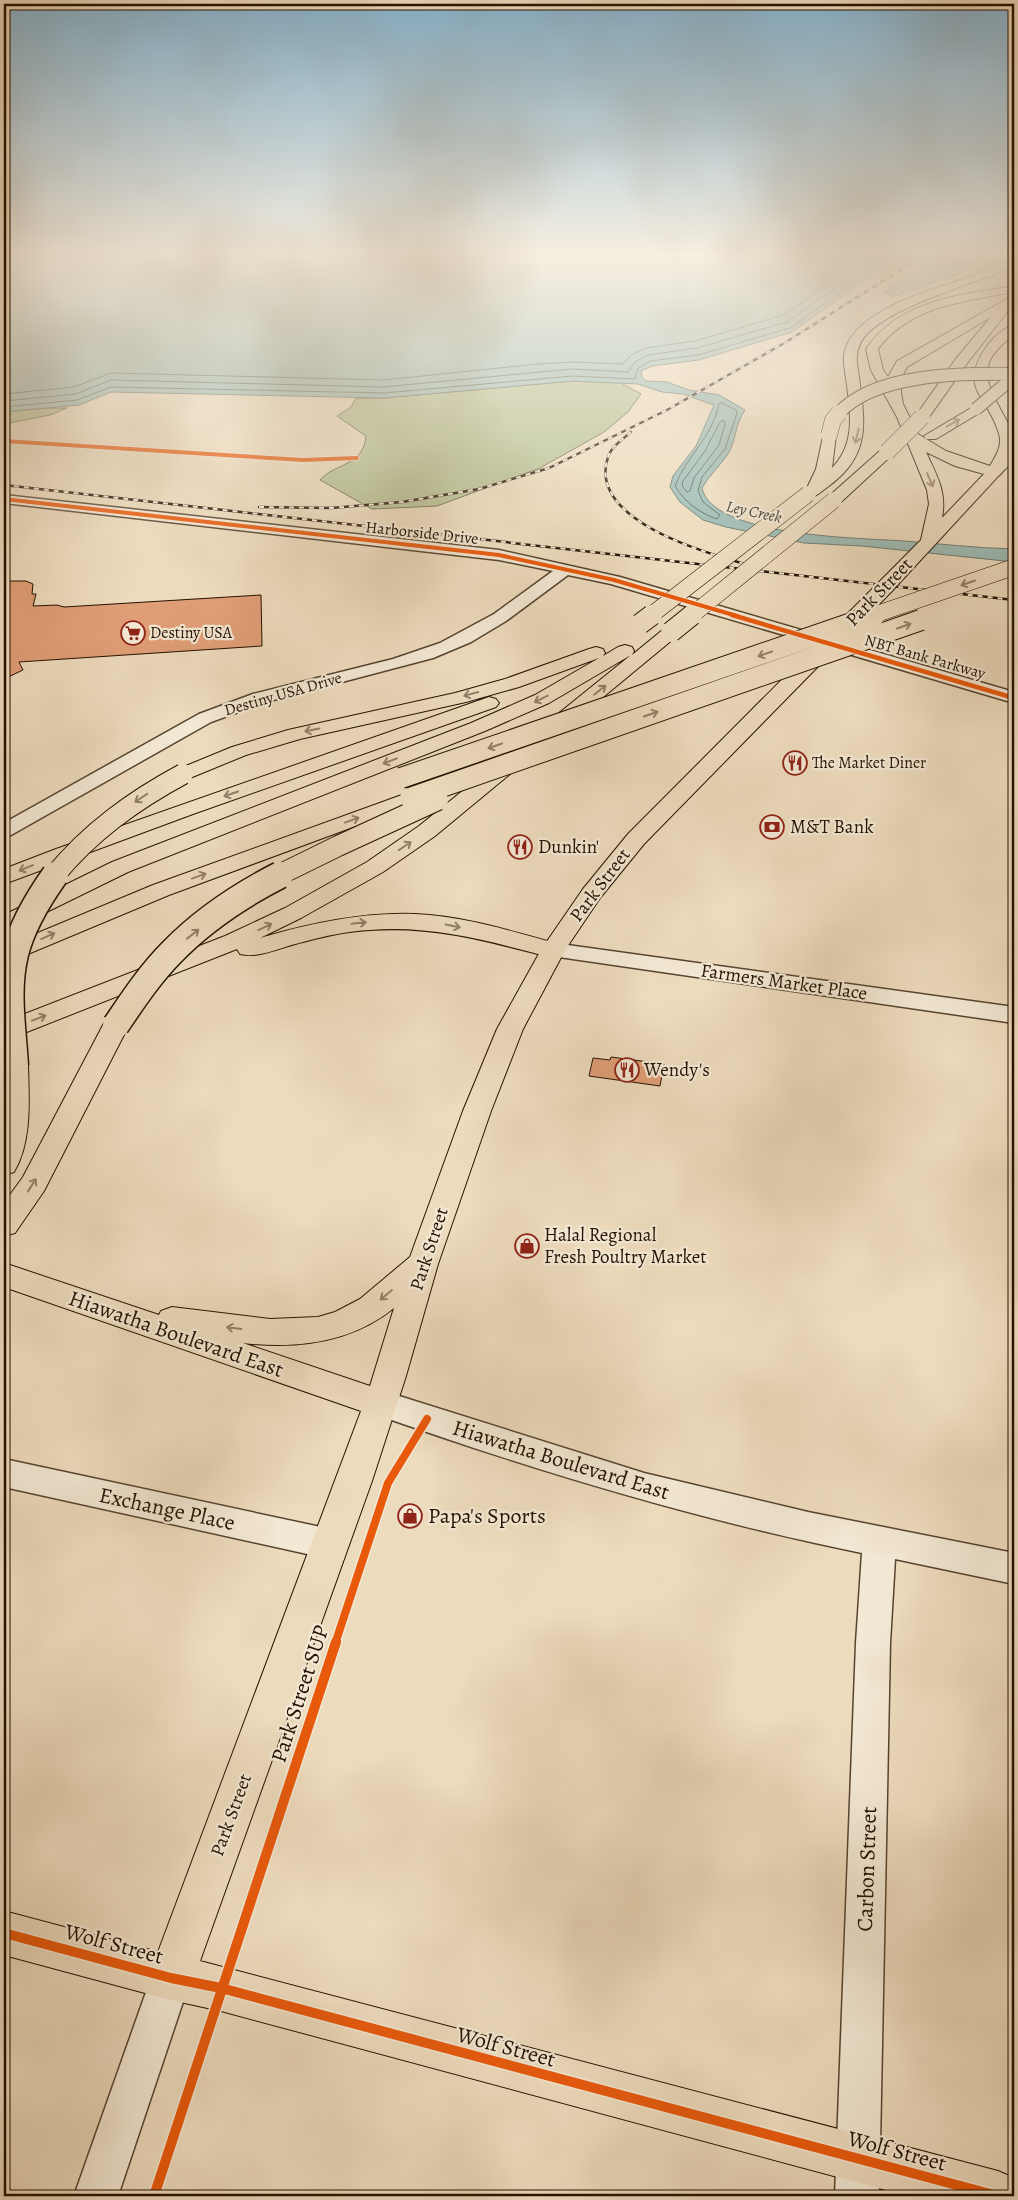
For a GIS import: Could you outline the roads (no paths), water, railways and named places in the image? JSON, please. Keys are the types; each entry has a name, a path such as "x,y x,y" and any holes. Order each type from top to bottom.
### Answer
{"main road":[{"path":"821,497 823,484 849,458 858,438 859,423 850,360"},
{"path":"4,924 120,867 478,727 542,699 625,651 821,497 850,472 866,450 870,435 868,360"},
{"path":"875,360 877,370 898,407 935,490 937,504 928,540"},
{"path":"898,407 893,386 894,376 902,364 909,360"},
{"path":"4,1032 234,941 293,914 375,867 427,831 656,628 821,497 849,487 894,452 963,360"},
{"path":"911,435 928,449 941,456 994,472 1006,450 1007,435 982,388 979,376 985,360"},
{"path":"821,497 822,476 826,465 829,435 833,420 845,406 880,389 928,378 979,374 1013,377"},
{"path":"894,452 931,436 976,410 1013,377"},
{"name":"Park Street","path":"172,1978 380,1404 424,1264 477,1112 510,1029 553,950 592,894 636,839 994,472"},
{"path":"4,929 98,888 406,788 1014,568"},
{"path":"4,956 406,788 523,759 934,615"},
{"path":"4,1165 15,1106 11,982 17,950 36,904 62,867 88,839 143,796 183,774 239,751 295,734 458,698 512,683 600,651 656,628"},
{"path":"4,877 125,830 515,694 569,669 600,651"},
{"path":"4,906 459,714"},
{"path":"4,1225 34,1183 116,1025 146,981 176,949 226,908 302,864 523,759"},
{"path":"74,1004 272,942 315,930 350,924 405,921 441,924 481,931 553,950"},
{"path":"126,1317 157,1318 282,1333 308,1332 336,1326 365,1313 424,1264"},
{"name":"Hiawatha Boulevard East","path":"4,1276 380,1404"},
{"name":"Wolf Street","path":"4,1933 172,1978 221,1988 858,2178 998,2196"}],"street":[{"name":"Park Street","path":"994,472 1014,453"},
{"name":"Harborside Drive","path":"4,498 499,555 614,580 828,643"},
{"path":"499,555 526,564 537,571 539,578 531,596"},
{"name":"Destiny USA Drive","path":"4,831 205,718 229,707 268,695 429,654 486,627 566,569"},
{"path":"531,596 566,584 614,580"},
{"name":"NBT Bank Parkway","path":"828,643 1014,698"},
{"name":"Farmers Market Place","path":"553,950 1014,1014"},
{"name":"Hiawatha Boulevard East","path":"380,1404 644,1488 879,1542 1014,1568"},
{"name":"Exchange Place","path":"4,1473 330,1544"},
{"name":"Carbon Street","path":"858,2178 873,1650 879,1542"},
{"name":"Park Street","path":"96,2196 172,1978"}],"water":[{"path":"4,360 700,360 652,366 641,371 642,377 646,381 667,382 689,390 719,395 745,410 739,421 733,444 728,454 702,488 712,504 732,517 759,526 825,536 1014,549 1014,562 862,546 804,543 726,527 703,520 680,502 670,487 673,476 696,446 714,405 683,394 662,392 638,384 573,381 384,398 111,392 79,405 4,412"}],"railway":[{"path":"259,507 331,508 402,502 479,489 549,468 667,410 755,360"},
{"path":"631,432 614,447 608,457 606,479 614,498 631,515 652,529 702,551 745,564"},
{"path":"4,485 1014,600"}],"place":[{"name":"Destiny USA","path":"133,633"},
{"name":"The Market Diner","path":"795,763"},
{"name":"M&T Bank","path":"772,827"},
{"name":"Dunkin'","path":"520,847"},
{"name":"Wendy's","path":"627,1070"},
{"name":"Halal Regional Fresh Poultry Market","path":"527,1246"},
{"name":"Papa's Sports","path":"410,1516"}],"water label":[{"name":"Ley Creek","path":"754,512"}]}
